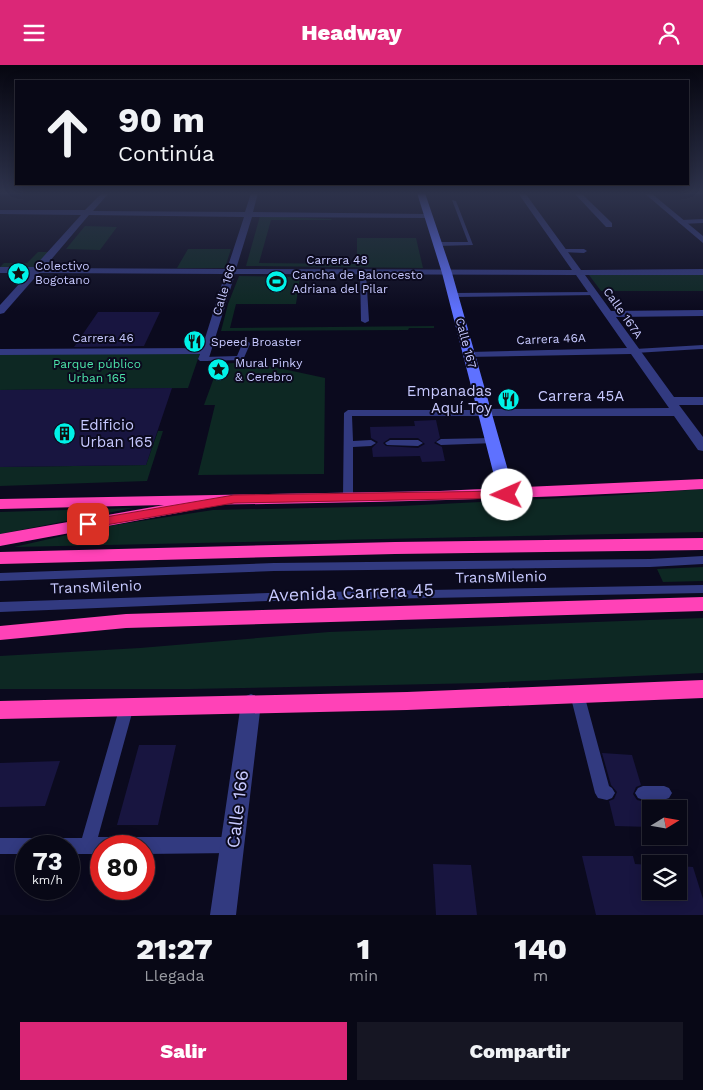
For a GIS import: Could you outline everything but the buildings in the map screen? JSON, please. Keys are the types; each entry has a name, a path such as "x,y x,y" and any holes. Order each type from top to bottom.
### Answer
{"highway":[{"path":"0,505 507,495 703,484"},
{"path":"0,540 234,499"},
{"path":"0,558 395,548 703,544"},
{"name":"Avenida Carrera 45","path":"0,633 126,621 703,604"},
{"path":"0,710 407,701 703,689"}],"street":[{"path":"0,311 70,233"},
{"name":"Calle 166","path":"205,355 241,233"},
{"name":"Calle 167","path":"434,233 447,273 507,495"},
{"name":"Calle 167A","path":"551,233 703,447"},
{"name":"Carrera 48","path":"0,270 703,273"},
{"path":"609,314 703,313"},
{"name":"Carrera 46A","path":"469,355 634,351"},
{"name":"Carrera 46","path":"0,352 205,355"},
{"name":"Carrera 45A","path":"485,413 674,406 703,401"},
{"name":"Calle 166","path":"223,915 251,703"}],"lane":[{"path":"438,244 470,244 466,233"},
{"path":"564,251 584,251"},
{"path":"363,273 364,321"},
{"path":"453,295 595,294"},
{"path":"205,355 240,358 246,344"},
{"path":"634,351 701,347"},
{"path":"348,497 348,413 485,413"},
{"path":"441,442 492,441"},
{"path":"348,444 371,443"},
{"path":"390,443 418,443"},
{"name":"TransMilenio","path":"0,577 274,567 703,561"},
{"name":"TransMilenio","path":"0,607 268,597 703,589"},
{"path":"577,694 603,793 607,793"},
{"path":"88,846 127,706"},
{"path":"643,793 664,793"},
{"path":"0,846 232,845"}],"green space":[{"path":"79,233 113,233 100,250 66,249"},
{"path":"255,233 267,233 259,263 357,264 357,238 416,238 423,268 246,266"},
{"path":"188,249 231,249 225,268 177,268"},
{"path":"38,252 51,252 36,268 0,267 4,263 27,263"},
{"path":"589,275 703,275 703,291 601,291"},
{"path":"239,276 300,277 296,304 236,304 230,328 434,326 434,328 409,328 408,330 221,331 228,304"},
{"name":"Parque público Urban 165","path":"0,353 200,353 188,388 0,390"},
{"path":"250,362 325,378 324,474 198,475 215,405 204,405 219,364"},
{"path":"158,431 163,431 147,481 0,486 0,467 146,465"},
{"path":"703,489 703,532 14,547 102,527 213,510 401,506"},
{"path":"133,508 0,534 0,512"},
{"path":"703,567 703,581 663,582 657,569"},
{"path":"703,618 703,673 482,683 190,689 0,689 0,656 140,648 329,632"}],"place":[{"name":"Colectivo Bogotano","path":"19,273"},
{"name":"Cancha de Baloncesto Adriana del Pilar","path":"276,282"},
{"name":"Speed Broaster","path":"195,342"},
{"name":"Mural Pinky & Cerebro","path":"219,370"},
{"name":"Empanadas Aquí Toy","path":"508,400"},
{"name":"Edificio Urban 165","path":"64,434"}],"route":[{"path":"88,524 234,499 507,495"}]}
